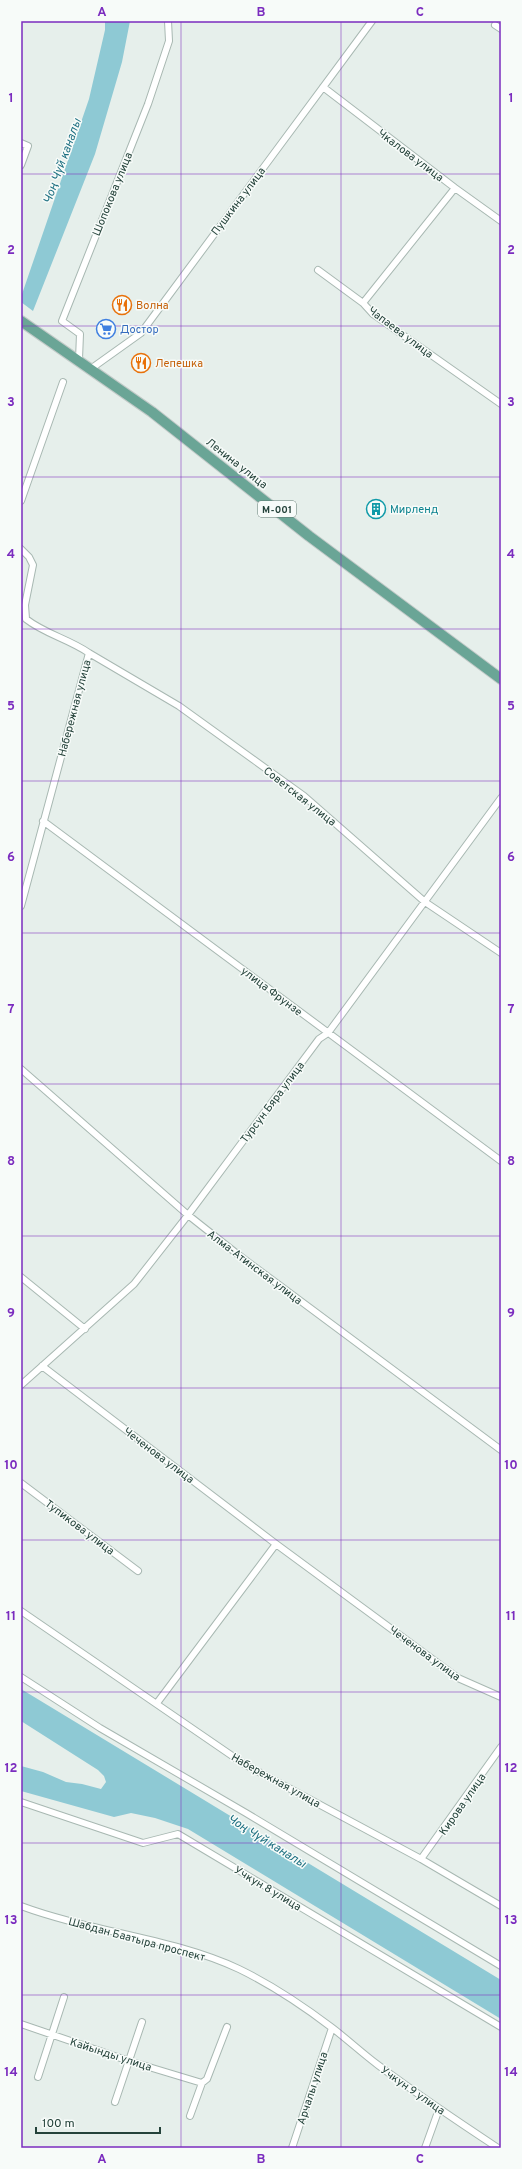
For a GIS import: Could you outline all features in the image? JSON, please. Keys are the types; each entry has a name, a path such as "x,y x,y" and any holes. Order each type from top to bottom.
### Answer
{"main road":[{"name":"Ленина улица","path":"21,320 92,368 152,412 309,536 501,679"}],"street":[{"name":"Шопокова улица","path":"79,359 80,334 62,321 148,104 169,41 168,21"},
{"name":"Пушкина улица","path":"92,368 141,332 372,21"},
{"path":"495,25 501,29"},
{"name":"Чкалова улица","path":"323,87 455,188 501,221"},
{"path":"21,143 28,146 21,165"},
{"name":"Чапаева улица","path":"455,188 363,303 373,314 501,404"},
{"path":"318,270 363,303"},
{"path":"21,501 63,382"},
{"name":"Набережная улица","path":"21,549 29,557 33,565 25,605 26,619 33,625 79,646 89,653 21,906"},
{"name":"Советская улица","path":"89,653 179,706 304,796 425,902 501,953"},
{"name":"Турсун Бяра улица","path":"21,1385 134,1284 188,1215 318,1039 328,1033 501,798"},
{"name":"улица Фрунзе","path":"43,821 501,1161"},
{"name":"Алма-Атинская улица","path":"21,1068 188,1215 236,1253 501,1450"},
{"path":"21,1277 85,1329"},
{"name":"Чеченова улица","path":"42,1366 276,1544 458,1678 501,1697"},
{"name":"Тупикова улица","path":"21,1483 138,1571"},
{"path":"157,1703 276,1544"},
{"name":"Набережная улица","path":"21,1611 244,1764 421,1859 501,1906"},
{"path":"21,1677 100,1728 253,1816 501,1966"},
{"name":"Кирова улица","path":"421,1859 501,1747"},
{"name":"Учкун 8 улица","path":"21,1802 142,1843 178,1834 501,2027"},
{"name":"Шабдан Баатыра проспект","path":"21,1906 69,1922 189,1951 237,1968 283,1993 332,2028"},
{"path":"38,2076 64,1997"},
{"path":"116,2102 142,2022"},
{"name":"Кайынды улица","path":"21,2024 129,2061 202,2083"},
{"path":"190,2116 202,2083 207,2079 227,2027"},
{"name":"Учкун 9 улица","path":"332,2028 377,2064 439,2109 498,2148"},
{"name":"Арчалы улица","path":"292,2148 332,2028"},
{"path":"425,2148 439,2109"}],"water":[{"path":"105,21 130,21 122,62 95,154 33,311 21,302 21,297 89,99 105,30"},
{"name":"Чоң Чүй каналы","path":"21,1689 501,1980 501,2019 188,1829 155,1818 131,1813 114,1817 21,1791 21,1766 43,1772 66,1782 101,1789 106,1782 104,1776 98,1770 21,1721"}],"place":[{"name":"Волна","path":"122,305"},
{"name":"Достор","path":"106,329"},
{"name":"Лепешка","path":"141,363"},
{"name":"Мирленд","path":"376,509"}]}
